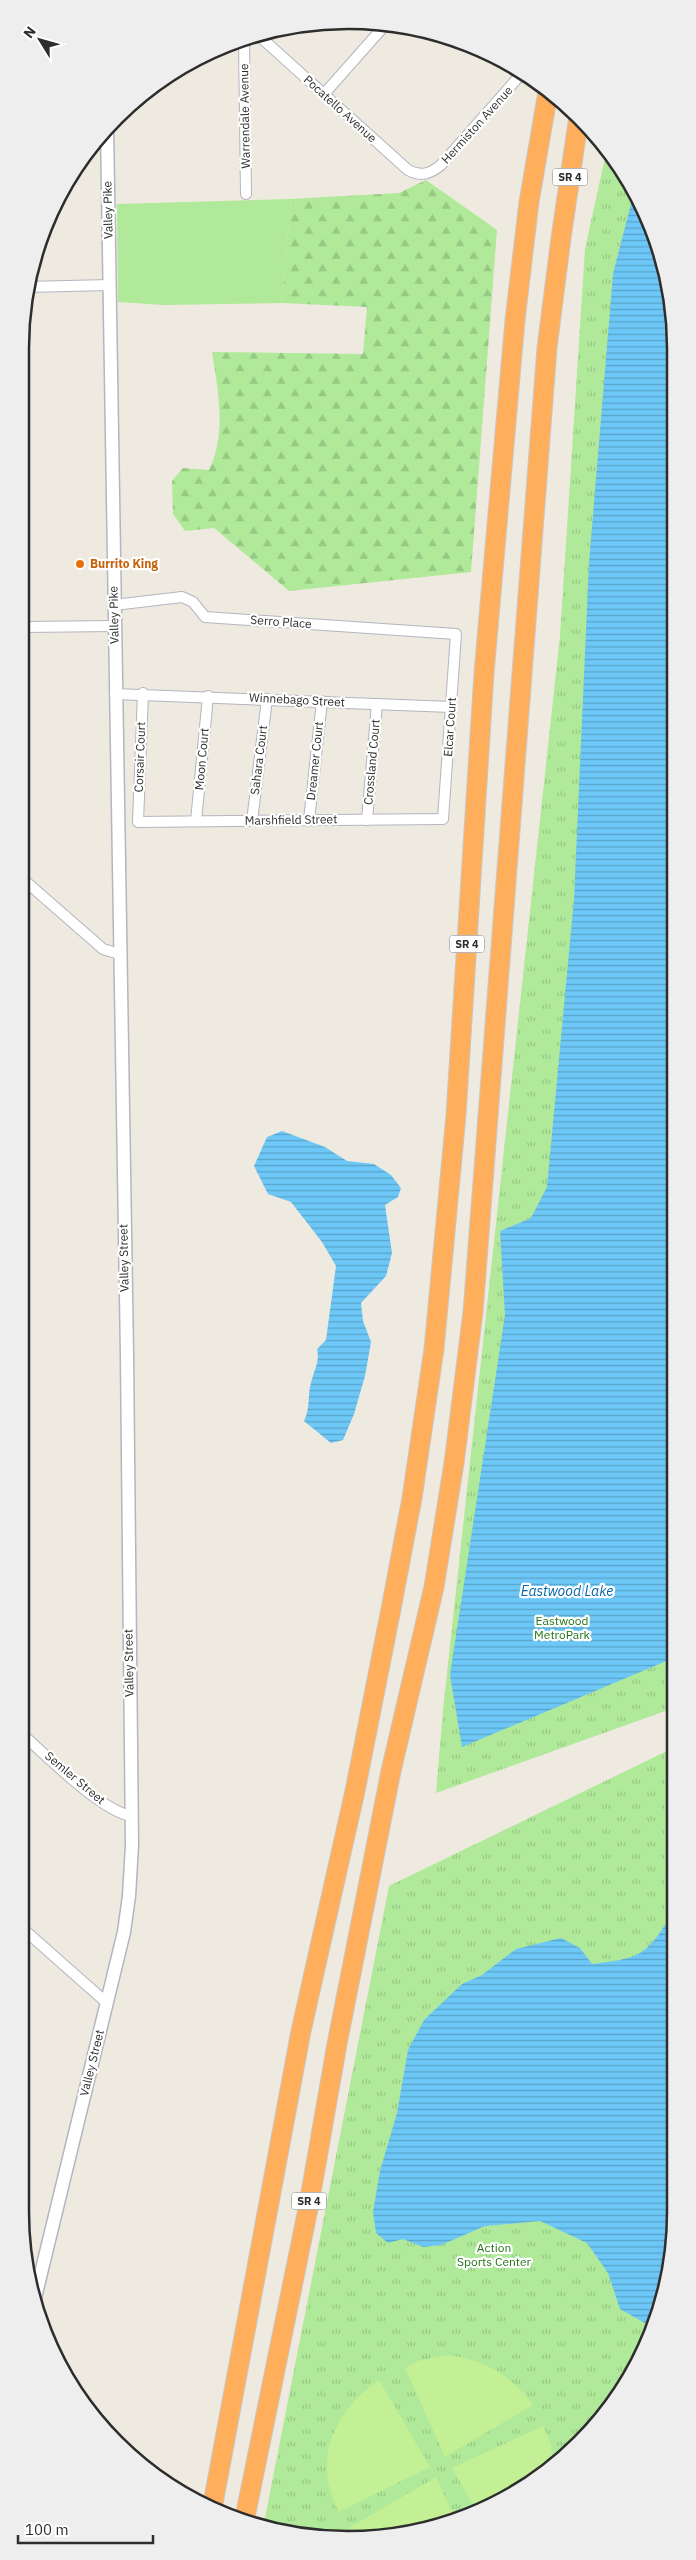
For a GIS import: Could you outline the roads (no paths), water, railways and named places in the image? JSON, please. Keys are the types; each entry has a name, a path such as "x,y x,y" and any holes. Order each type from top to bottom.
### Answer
{"highway":[{"name":"SR 4","path":"213,2501 300,2031 353,1800 391,1609 412,1498 434,1349 456,1115 484,673 515,320 529,202 547,99"},
{"name":"SR 4","path":"246,2514 309,2204 337,2044 391,1771 434,1587 454,1463 473,1312 547,348 578,126"}],"street":[{"path":"324,94 381,30"},
{"name":"Pocatello Avenue","path":"264,40 408,170 427,174"},
{"name":"Warrendale Avenue","path":"244,46 246,194"},
{"name":"Hermiston Avenue","path":"427,174 441,166 518,78"},
{"name":"Valley Pike","path":"107,139 120,1012"},
{"path":"35,286 109,285"},
{"name":"Serro Place","path":"114,605 182,597 193,602 205,617 456,634"},
{"path":"29,628 115,626"},
{"name":"Elcar Court","path":"443,819 456,634"},
{"name":"Winnebago Street","path":"115,694 143,693 451,707"},
{"name":"Corsair Court","path":"138,822 143,693"},
{"name":"Moon Court","path":"196,821 208,696"},
{"name":"Sahara Court","path":"252,821 266,699"},
{"name":"Dreamer Court","path":"309,820 322,701"},
{"name":"Crossland Court","path":"367,820 377,704"},
{"name":"Marshfield Street","path":"138,822 443,819"},
{"path":"29,888 103,949 119,954"},
{"name":"Valley Street","path":"38,2286 126,1918 131,1816 120,1012"},
{"name":"Semler Street","path":"29,1740 100,1800 116,1811 131,1816"},
{"path":"29,1935 107,2003"}],"water":[{"name":"Eastwood Lake","path":"631,202 643,226 656,265 665,306 667,327 667,1661 462,1747 450,1675 505,1315 500,1231 531,1218 547,1187 574,899 589,563 613,274"},
{"path":"282,1131 325,1147 347,1161 374,1164 391,1175 401,1188 398,1197 385,1205 392,1253 386,1276 361,1303 363,1321 371,1342 365,1376 354,1414 343,1440 331,1443 304,1421 317,1362 317,1349 326,1340 336,1266 322,1242 291,1202 268,1194 254,1166 267,1137"},
{"path":"667,1922 667,2233 661,2274 647,2324 620,2309 608,2273 587,2243 540,2221 485,2226 441,2245 423,2247 403,2239 388,2243 376,2233 373,2212 380,2171 397,2113 408,2050 424,2020 462,1984 482,1975 516,1949 561,1938 580,1948 592,1964 620,1960 639,1954 654,1941"}],"place":[{"name":"Burrito King","path":"80,564"}],"park label":[{"name":"Eastwood MetroPark","path":"562,1628"},
{"name":"Action Sports Center","path":"494,2255"}]}
